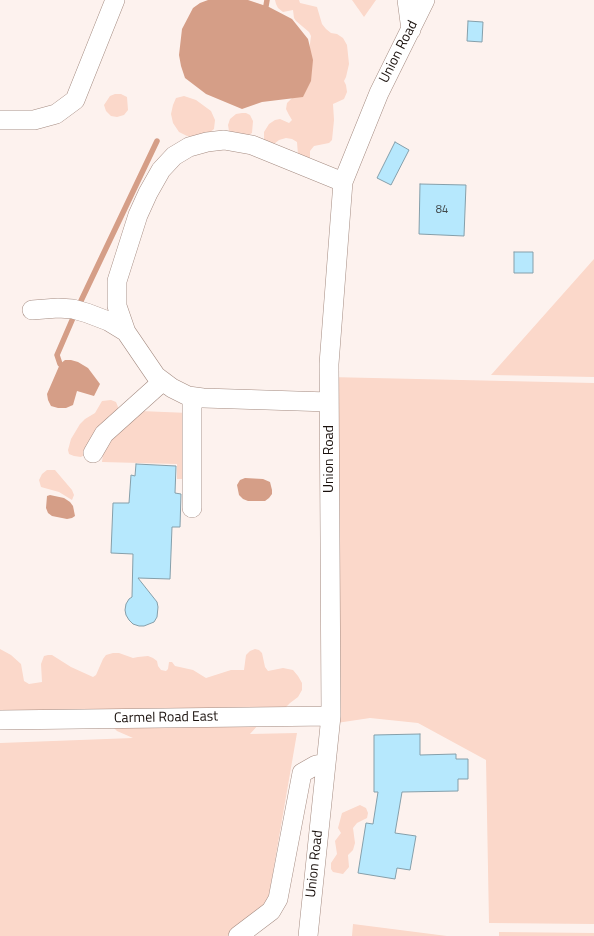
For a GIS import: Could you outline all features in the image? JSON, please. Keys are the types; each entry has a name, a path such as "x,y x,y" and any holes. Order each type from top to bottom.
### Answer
{"street":[{"path":"0,120 34,120 49,116 56,114 75,100 115,0"},
{"path":"407,0 411,30"},
{"name":"Union Road","path":"308,936 331,716 329,364 343,182 379,92 425,0"},
{"path":"330,402 192,397 172,388 156,376 126,332 117,306 117,281 138,215 148,193 161,170 174,156 189,147 224,140 252,145 343,182"},
{"path":"32,310 58,308 87,313 108,321 126,332"},
{"path":"92,454 104,434 163,381"},
{"path":"192,397 192,508"},
{"name":"Carmel Road East","path":"0,720 331,716"},
{"path":"238,936 271,911 278,899 302,773 316,765 326,763"}],"shaded area":[{"path":"208,0 248,0 269,7 292,19 308,39 313,60 311,81 303,97 262,102 242,109 206,94 185,78 179,55 182,29 193,8"},
{"path":"275,0 299,0 300,3 317,7 322,24 331,33 343,38 347,45 349,64 344,81 347,92 344,99 333,104 332,140 329,143 314,146 310,151 310,159 298,155 297,142 292,139 286,138 274,144 264,142 264,132 269,124 280,119 289,123 292,120 286,109 287,103 292,98 303,96 311,36 296,21 293,10 283,12 278,8"},
{"path":"352,0 376,0 364,17"},
{"path":"115,94 127,97 128,110 124,115 117,117 111,116 106,111 104,105 110,96"},
{"path":"184,96 196,100 211,111 215,120 214,129 209,133 194,137 179,132 173,123 171,114 176,98"},
{"path":"236,114 250,115 253,121 252,133 242,139 229,131 228,125 230,119"},
{"path":"594,259 594,377 491,375"},
{"path":"65,360 78,362 88,368 100,384 94,396 77,391 73,405 66,408 58,408 51,406 47,394 60,364"},
{"path":"329,377 594,383 594,924 489,923 486,760 418,723 370,718 330,724"},
{"path":"111,400 116,402 118,413 87,453 81,457 69,454 68,450 71,439 80,424 95,413 102,401"},
{"path":"140,411 189,413 187,479 177,479 177,464 102,462 105,444"},
{"path":"47,470 55,470 72,490 74,495 72,500 59,492 41,487 39,480"},
{"path":"245,478 263,479 270,482 272,494 265,501 248,501 243,499 239,495 237,485 240,480"},
{"path":"47,496 64,498 70,502 75,516 67,519 52,516 48,513 46,508"},
{"path":"0,649 11,655 21,664 24,681 29,684 42,682 41,664 44,656 48,655 52,655 71,667 93,677 96,675 106,655 113,653 133,658 148,656 157,661 161,670 166,671 169,662 172,662 175,666 193,670 206,678 231,670 244,670 246,655 255,649 262,653 265,667 268,671 283,668 293,670 302,683 302,690 298,697 284,709 259,724 250,734 297,733 268,901 254,916 229,936 0,936 0,743 133,738 117,731 111,725 0,720"},
{"path":"360,805 366,808 368,813 367,818 357,823 353,828 355,843 353,850 348,855 349,867 343,874 333,872 331,863 337,854 335,841 341,833 338,828 342,813"},
{"path":"353,924 447,936 352,936"},
{"path":"499,932 594,933 594,936 499,936"}],"building":[{"path":"468,21 483,22 482,42 467,41"},
{"path":"395,142 409,150 391,185 377,178"},
{"path":"420,184 466,185 464,236 419,234"},
{"path":"514,252 533,252 533,273 514,273"},
{"path":"136,464 176,466 175,493 181,494 180,527 172,527 170,579 138,578 157,602 158,607 157,617 154,622 144,626 133,624 126,615 125,610 126,604 132,597 133,554 111,553 113,503 129,503 131,475 135,476"},
{"path":"420,734 420,755 456,754 456,759 468,759 468,779 458,779 458,791 402,792 395,833 416,836 410,870 397,868 395,879 358,873 366,823 373,824 378,792 374,792 374,735"}],"waterway":[{"path":"266,6 267,0"},
{"path":"79,305 157,141"},
{"path":"60,364 57,355 73,318"}]}
